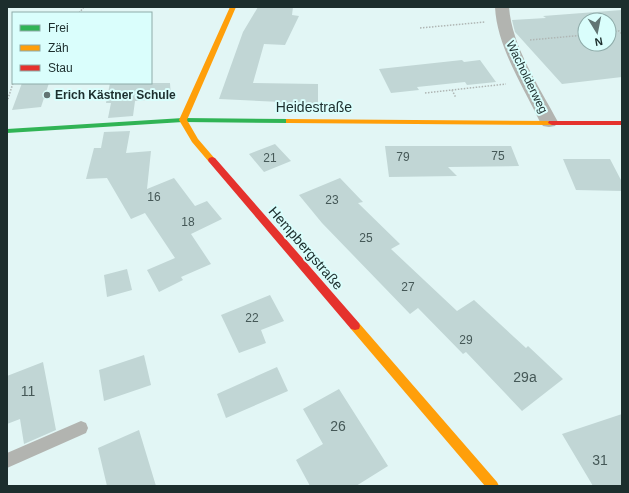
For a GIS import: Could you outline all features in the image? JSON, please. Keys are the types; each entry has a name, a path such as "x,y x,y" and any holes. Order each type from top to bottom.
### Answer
{"street":[{"path":"183,120 233,7"},
{"name":"Wacholderweg","path":"503,14 508,42 549,122"},
{"name":"Heidestraße","path":"7,131 183,120 622,122"},
{"name":"Hempbergstraße","path":"183,120 194,140 492,486"}],"lane":[{"path":"7,461 81,428"}],"path":[{"path":"420,28 503,14"},
{"path":"508,42 577,35"},
{"path":"425,93 529,82"},
{"path":"7,102 13,84"},
{"path":"452,90 456,98"}],"building":[{"path":"258,7 293,7 292,15 299,16 285,45 264,44 253,83 318,84 318,104 281,104 281,102 219,99 243,32"},
{"path":"622,10 622,77 562,84 515,32 512,20 546,18 543,16 577,13 577,52 617,52 617,12 596,12"},
{"path":"462,60 464,62 480,60 496,82 467,85 465,82 417,87 419,90 391,93 379,69"},
{"path":"170,83 171,98 135,101 133,116 108,118 111,103 106,103 110,84"},
{"path":"22,84 49,84 41,107 12,110"},
{"path":"130,131 126,153 151,151 147,189 174,178 195,206 207,201 222,219 191,234 211,264 181,277 183,280 159,292 147,270 175,258 145,213 131,219 107,178 86,179 94,148 101,148 104,132"},
{"path":"275,144 291,161 264,172 249,154"},
{"path":"385,146 511,146 519,166 448,167 457,176 389,177"},
{"path":"563,159 610,159 622,182 622,191 576,190"},
{"path":"340,178 363,202 358,203 400,244 391,249 457,311 474,300 526,348 528,346 563,379 522,411 466,352 463,354 418,308 410,314 322,223 299,195"},
{"path":"127,269 132,290 107,297 104,275"},
{"path":"270,295 284,321 261,330 266,343 239,353 221,315"},
{"path":"144,355 151,385 104,401 99,370"},
{"path":"43,362 56,430 24,444 20,419 7,424 7,376"},
{"path":"277,367 288,391 226,418 217,394"},
{"path":"339,389 388,466 356,486 310,486 296,460 323,444 303,409"},
{"path":"622,414 622,486 593,486 562,434"},
{"path":"139,430 156,486 107,486 98,448"}],"traffic: fast":[{"path":"7,131 183,120 289,121"}],"traffic: slow":[{"path":"212,160 195,140 183,120 233,7"},
{"path":"289,121 552,123"},
{"path":"355,326 493,486"}],"traffic: jam":[{"path":"552,123 622,123"},
{"path":"212,160 355,326"}],"place":[{"name":"Erich Kästner Schule","path":"47,95"}]}
